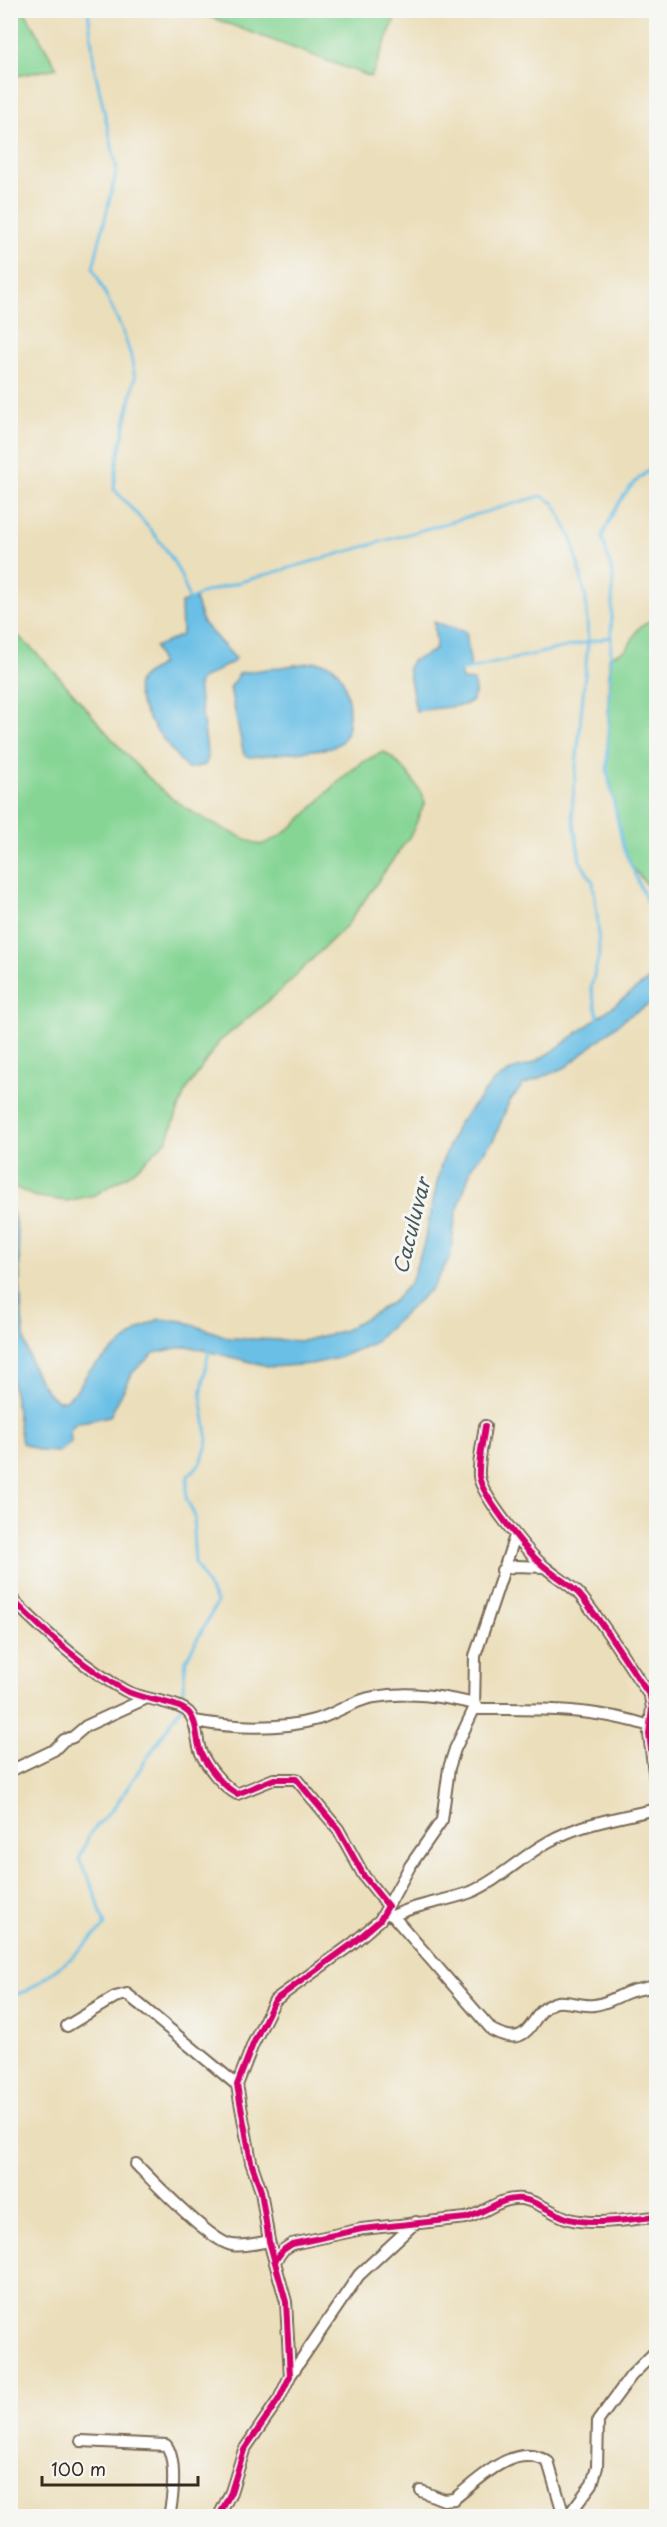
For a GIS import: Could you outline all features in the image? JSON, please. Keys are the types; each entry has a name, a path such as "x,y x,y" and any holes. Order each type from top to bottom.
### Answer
{"street":[{"path":"485,1426 479,1478 483,1488 515,1536 545,1567 577,1593 609,1633 650,1696 649,1734 657,1787"},
{"path":"290,2376 286,2302 269,2241 261,2191 250,2162 237,2085 253,2044 275,2000 352,1944 389,1912 411,1866 439,1828 449,1768 455,1749 475,1706 475,1656 515,1536"},
{"path":"502,1570 515,1566 545,1567"},
{"path":"10,1597 64,1648 100,1676 127,1692 145,1699 181,1707 190,1713 202,1753 228,1789 237,1794 274,1779 296,1779 305,1787 338,1829 364,1876 389,1912 492,2030 501,2034 521,2036 528,2032 549,2006 557,2002 594,2005 657,1986"},
{"path":"194,1721 224,1726 283,1724 318,1719 372,1697 432,1694 475,1706 564,1710 620,1717 650,1726"},
{"path":"10,1771 54,1750 64,1740 73,1737 86,1726 145,1699"},
{"path":"389,1912 472,1891 513,1868 546,1843 571,1831 657,1809"},
{"path":"67,2026 115,1997 127,1994 237,2085"},
{"path":"136,2164 166,2195 224,2243 238,2246 269,2241"},
{"path":"275,2260 292,2244 362,2229 466,2218 482,2213 505,2200 522,2199 568,2219 585,2221 657,2217"},
{"path":"219,2517 231,2492 244,2450 279,2399 290,2376 364,2268 416,2222"},
{"path":"566,2517 592,2484 597,2467 598,2421 631,2376 657,2351"},
{"path":"81,2440 166,2445 171,2454 173,2493 169,2517"},
{"path":"421,2491 444,2500 454,2499 499,2465 522,2455 537,2455 548,2462 566,2517"}],"green space":[{"path":"11,10 28,11 25,12 57,68 11,77"},
{"path":"398,10 371,77 194,11"},
{"path":"653,618 656,621 656,896 630,864 623,847 607,770 609,657 627,649 638,629"},
{"path":"11,630 51,668 122,751 161,789 195,814 260,845 277,838 292,827 349,772 384,752 408,774 425,802 412,833 347,925 279,992 219,1042 185,1092 167,1140 132,1173 95,1195 66,1201 33,1196 11,1185"}],"water":[{"path":"195,599 203,623 235,658 233,662 200,680 198,685 208,758 205,765 187,769 146,714 137,690 141,678 161,663 155,647 182,635 181,603"},
{"path":"434,622 466,632 471,669 460,671 462,680 474,681 475,694 471,702 464,705 416,711 408,668 412,661 429,654 435,648"},
{"path":"316,662 329,664 336,670 345,687 349,719 345,736 339,744 331,748 251,757 244,755 230,688 240,673"},
{"path":"656,974 656,1000 627,1017 566,1067 523,1085 509,1102 494,1139 472,1166 456,1214 450,1257 433,1287 373,1343 338,1358 311,1364 271,1367 187,1346 154,1353 133,1372 110,1416 76,1423 70,1430 71,1442 58,1452 40,1451 22,1443 11,1375 11,1206 17,1229 24,1335 30,1360 40,1382 57,1401 66,1400 77,1390 89,1371 140,1329 159,1319 183,1321 230,1338 303,1341 345,1330 393,1302 411,1282 424,1243 441,1165 458,1124 493,1082 512,1070 531,1064 556,1049"}],"waterway":[{"path":"88,10 95,70 117,169 93,268 121,327 131,356 135,378 117,462 114,489 169,555 185,585 189,601 202,593 541,496 554,503 573,541 586,600 588,642 572,810 580,861 593,882 599,955 591,988 598,1018"},
{"path":"656,465 637,480 623,496 602,537 613,575 607,770 623,847 647,902 656,907"},
{"path":"460,671 610,637"},
{"path":"10,1996 27,1991 69,1960 105,1926 95,1893 79,1859 90,1833 116,1805 181,1707 186,1660 217,1603 195,1563 193,1533 195,1517 186,1498 188,1476 201,1463 208,1441 201,1396 209,1349"}],"cycle path":[{"path":"485,1426 479,1476 488,1497 529,1551 546,1568 579,1594 589,1606 650,1696 652,1708 649,1734 656,1787"},
{"path":"10,1597 64,1648 109,1681 131,1693 177,1706 189,1713 194,1722 199,1748 204,1759 232,1791 237,1794 274,1779 296,1779 338,1829 364,1876 388,1906 380,1920 352,1944 275,2000 253,2044 237,2085 251,2162 261,2191 269,2241 286,2302 290,2376 279,2399 244,2450 231,2492 219,2516"},
{"path":"275,2261 283,2250 292,2244 362,2229 466,2218 501,2202 515,2199 528,2200 563,2217 579,2221 601,2222 656,2217"}],"water label":[{"name":"Caculuvar","path":"411,1226"}]}
